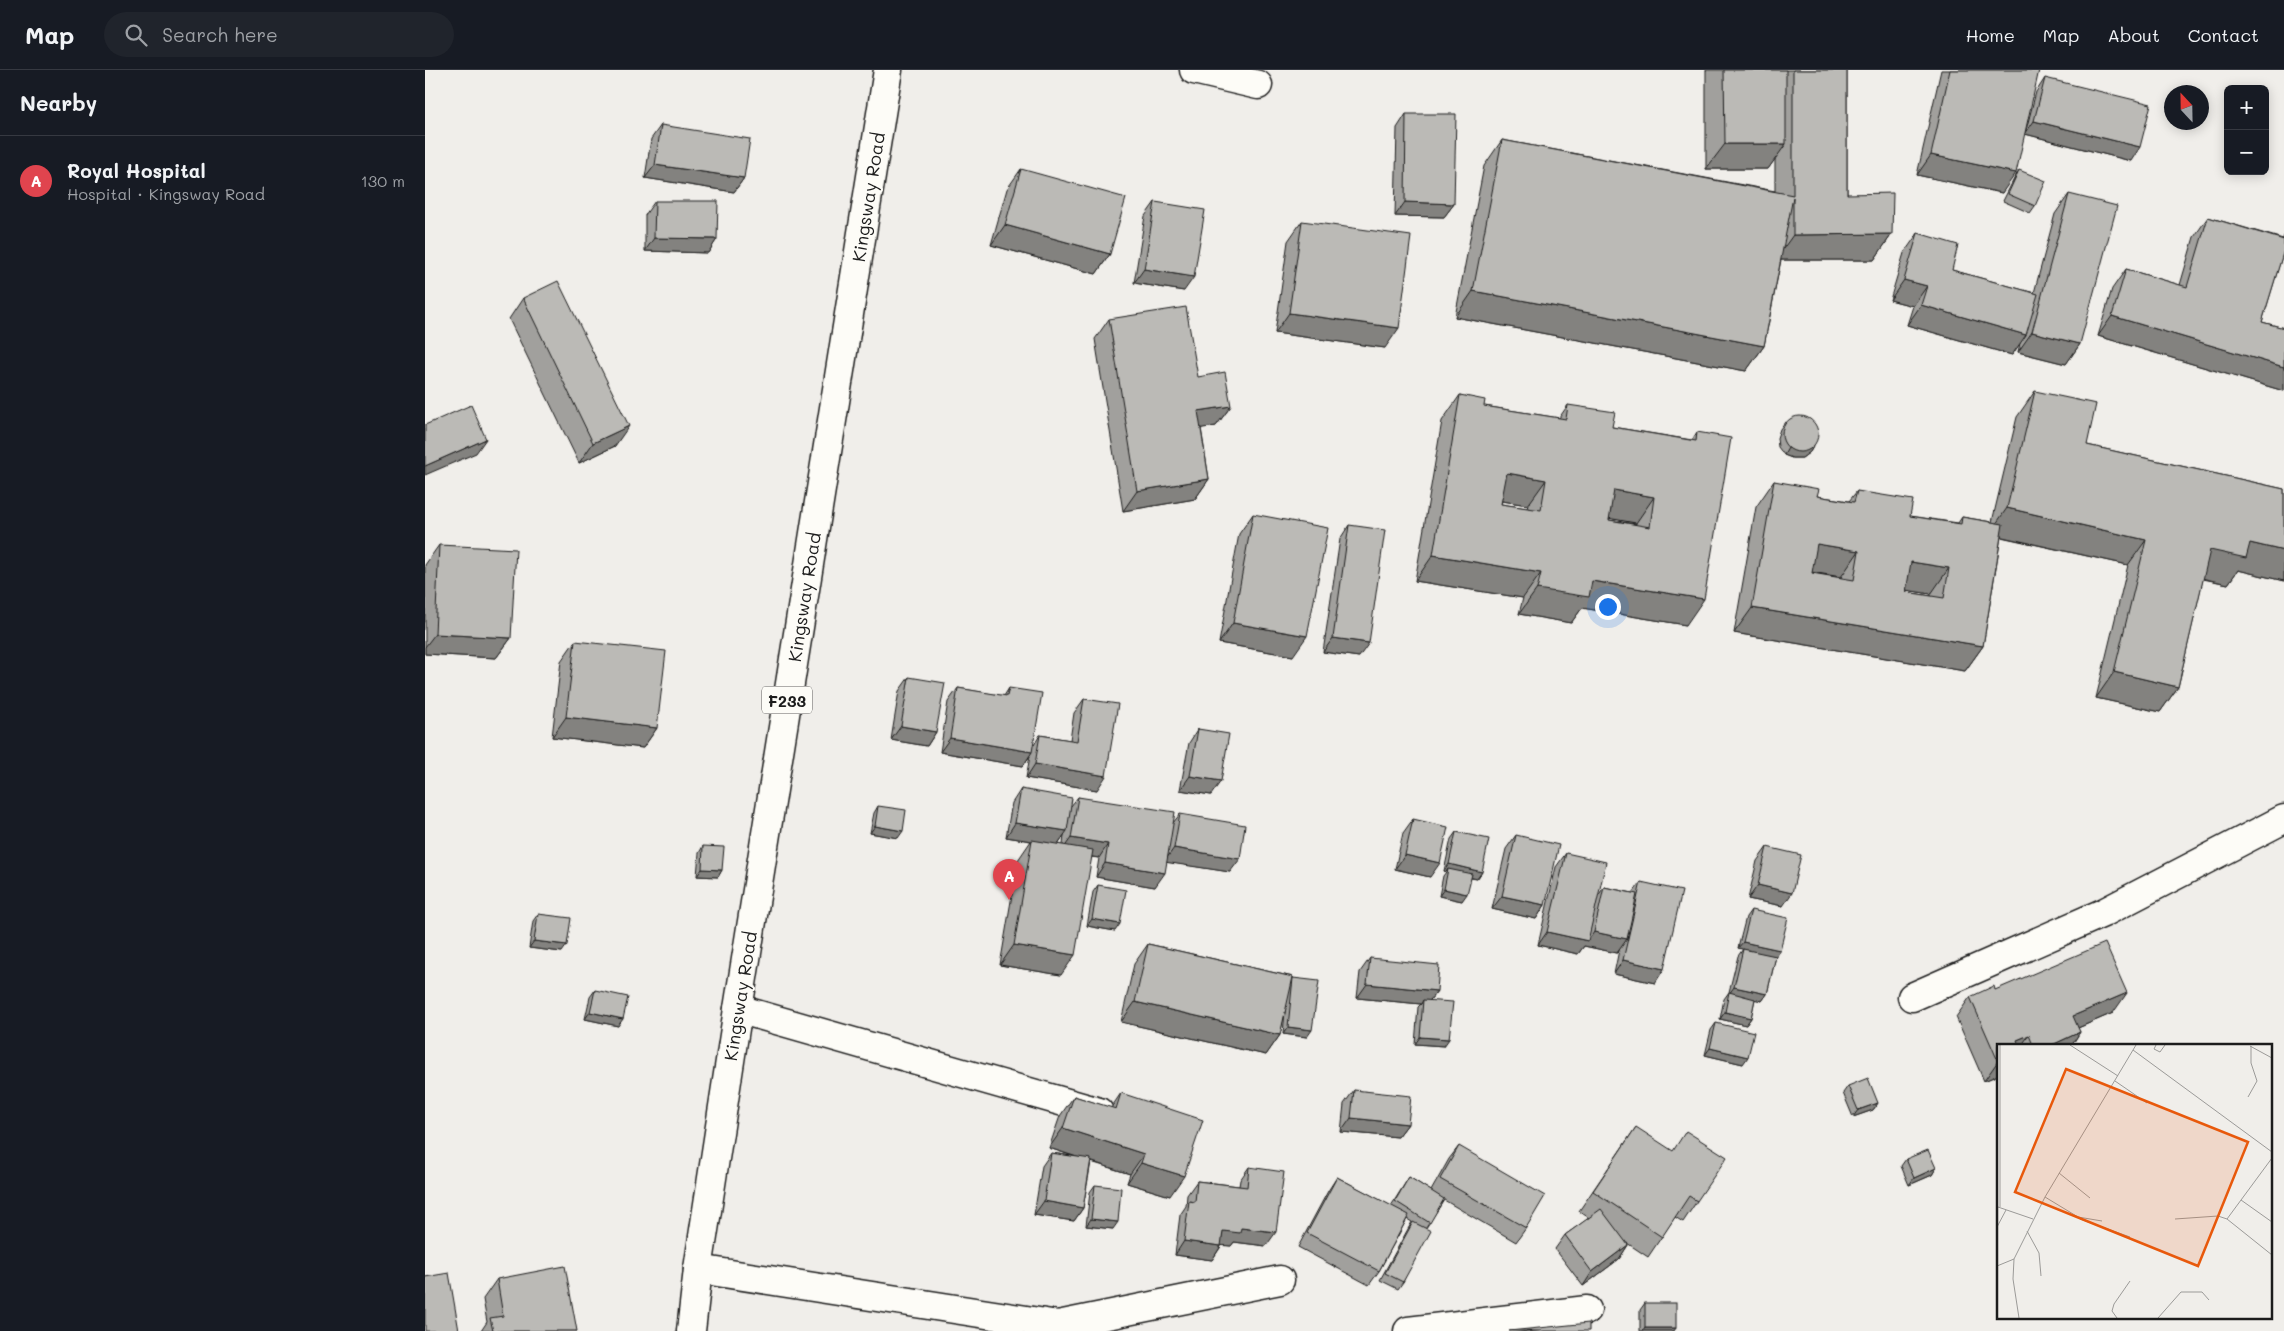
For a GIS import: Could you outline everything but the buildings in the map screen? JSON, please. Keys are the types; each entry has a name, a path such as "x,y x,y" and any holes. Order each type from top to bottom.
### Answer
{"street":[{"name":"Kingsway Road","path":"691,1331 698,1269 738,1009 888,70"},
{"path":"1194,70 1258,85"},
{"path":"1912,997 2103,913 2284,819"},
{"path":"738,1009 1099,1112"},
{"path":"698,1269 1069,1328 1280,1280"},
{"path":"1408,1331 1587,1310"}],"place":[{"name":"Royal Hospital","path":"1009,900"}]}
